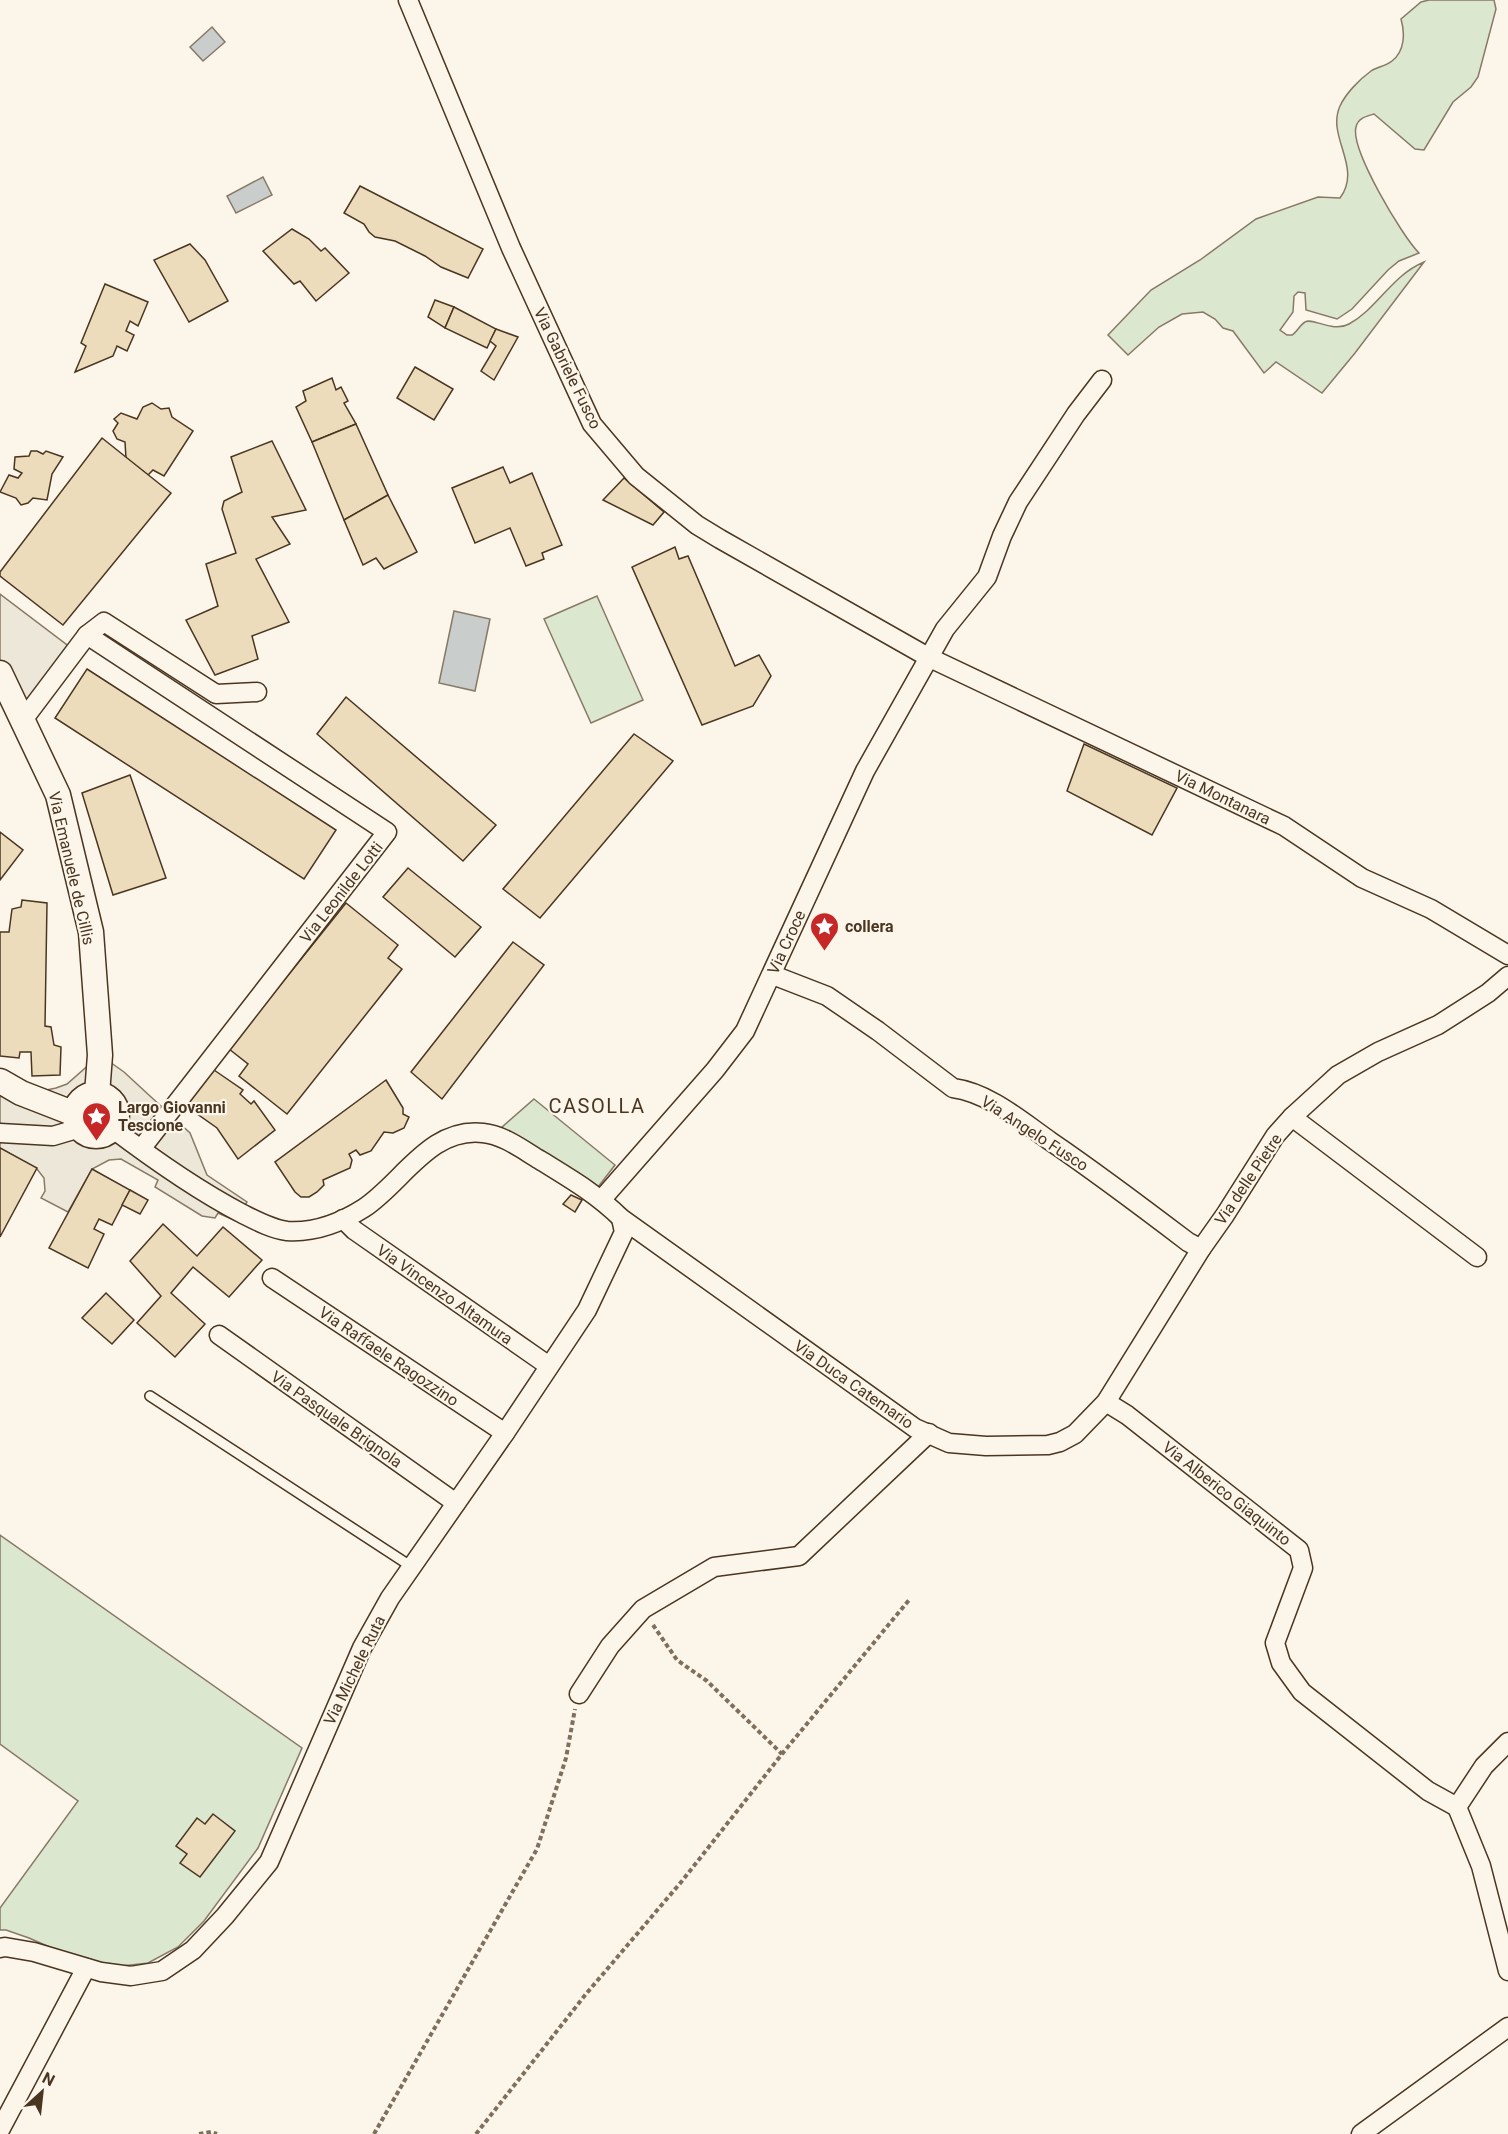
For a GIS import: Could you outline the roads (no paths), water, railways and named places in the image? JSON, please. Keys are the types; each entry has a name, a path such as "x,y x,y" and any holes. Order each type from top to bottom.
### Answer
{"street":[{"name":"Via Gabriele Fusco","path":"408,0 511,248 592,424 636,476 697,525 794,583 928,657"},
{"name":"Via Croce","path":"602,1199 745,1031 865,771 928,657 945,630 987,577 1018,502 1076,414 1102,380"},
{"path":"22,720 87,635 104,622 216,694 257,692"},
{"name":"Via Leonilde Lotti","path":"87,635 387,832 141,1149"},
{"name":"Via Montanara","path":"928,657 1284,826 1362,878 1431,909 1508,955"},
{"name":"Via Emanuele de Cillis","path":"0,673 58,795 91,932 100,1055 97,1094"},
{"name":"Via Angelo Fusco","path":"771,976 827,996 878,1031 953,1088 969,1090 1002,1108 1114,1186 1188,1242 1201,1248"},
{"name":"Via delle Pietre","path":"1106,1402 1201,1248 1225,1215 1275,1136 1292,1117 1338,1075 1378,1052 1438,1025 1488,993 1508,976"},
{"path":"0,1081 78,1121 89,1134 95,1136 112,1128 117,1116 114,1103 103,1095 97,1094 84,1098 80,1102 78,1121"},
{"path":"1292,1117 1477,1257"},
{"path":"0,1133 53,1136 78,1121"},
{"name":"Via Duca Catemario","path":"112,1128 206,1195 260,1223 287,1230 327,1227 365,1207 441,1140 465,1133 484,1133 505,1140 602,1199 621,1218 915,1428 949,1443 986,1446 1048,1445 1060,1442 1075,1434 1106,1402"},
{"name":"Via Michele Ruta","path":"0,1948 34,1952 86,1968 131,1976 162,1971 194,1950 225,1916 269,1863 362,1648 390,1598 587,1310 624,1232 621,1218"},
{"name":"Via Vincenzo Altamura","path":"343,1219 354,1230 549,1366"},
{"name":"Via Raffaele Ragozzino","path":"272,1278 505,1433"},
{"name":"Via Pasquale Brignola","path":"219,1335 456,1503"},
{"name":"Via Alberico Giaquinto","path":"1106,1402 1127,1415 1299,1550 1303,1568 1275,1642 1281,1664 1302,1692 1428,1791 1456,1808"},
{"path":"579,1694 610,1646 643,1609 714,1567 799,1556 929,1433"},
{"path":"1508,1742 1484,1766 1456,1808 1481,1866 1508,1971"},
{"path":"0,2130 86,1968"},
{"path":"1361,2134 1508,2027"}],"lane":[{"path":"150,1396 412,1567"}],"place":[{"name":"collera","path":"824,952"},
{"name":"Largo Giovanni Tescione","path":"97,1142"}],"district":[{"name":"CASOLLA","path":"597,1106"}]}
